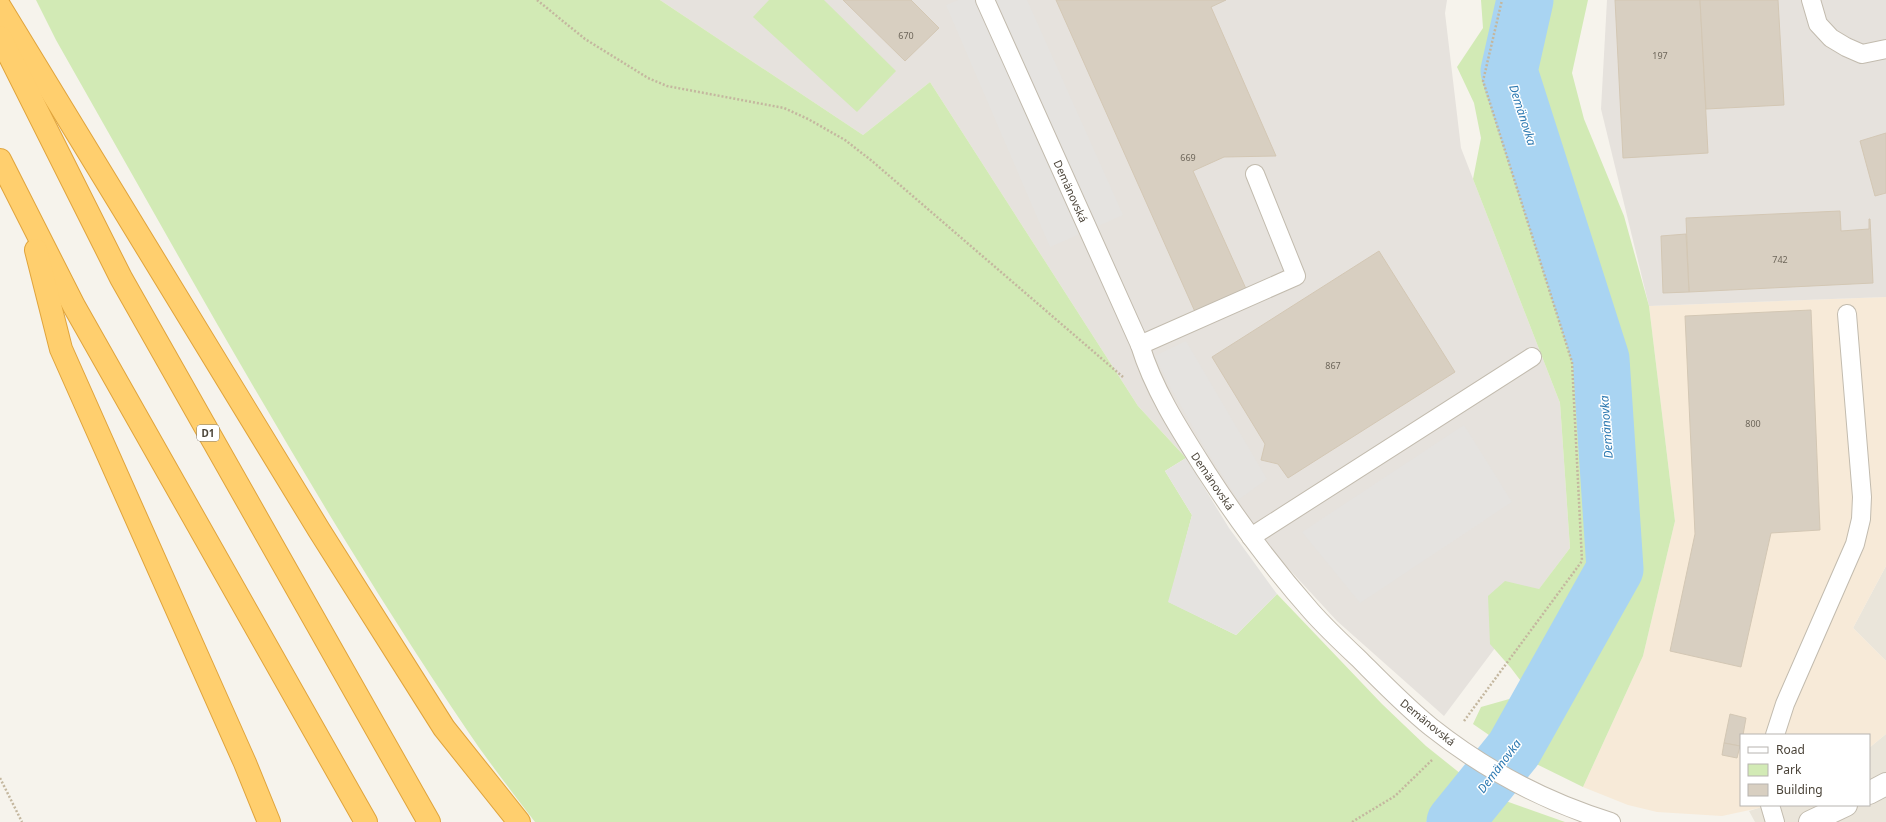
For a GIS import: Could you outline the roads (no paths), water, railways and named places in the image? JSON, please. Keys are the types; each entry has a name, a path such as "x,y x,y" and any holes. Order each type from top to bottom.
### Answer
{"highway":[{"path":"0,8 318,530 444,728 519,822"},
{"name":"D1","path":"0,38 121,278 429,822"},
{"path":"0,160 78,313 366,822"},
{"path":"26,213 61,349 242,756 269,822"}],"street":[{"path":"1870,792 1886,784"},
{"path":"1810,822 1844,806"}],"lane":[{"name":"Demänovská","path":"985,0 1140,345 1148,372 1180,430 1220,493 1251,537 1312,613 1393,693 1430,727 1510,780 1535,792 1610,822"},
{"path":"1812,0 1818,24 1831,38 1846,48 1862,54 1886,49"},
{"path":"1140,345 1296,276 1255,174"},
{"path":"1774,734 1785,704 1855,544 1861,519 1862,497 1847,314"},
{"path":"1251,537 1532,357"},
{"path":"1770,806 1775,822"}],"water":[{"path":"1466,778 1503,800 1482,822 1426,822 1447,806"}],"waterway":[{"name":"Demänovka","path":"1455,822 1514,749 1615,569 1601,359 1509,71 1525,0"}]}
